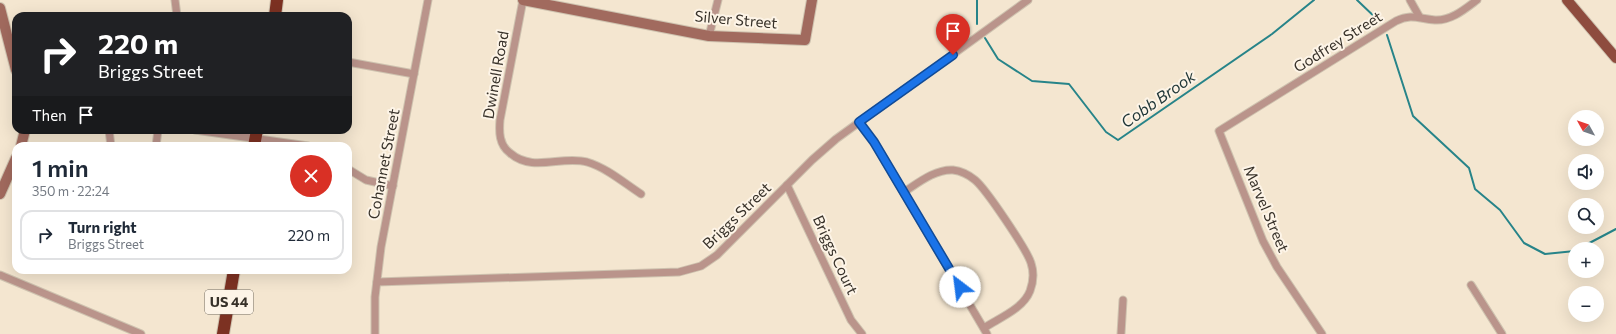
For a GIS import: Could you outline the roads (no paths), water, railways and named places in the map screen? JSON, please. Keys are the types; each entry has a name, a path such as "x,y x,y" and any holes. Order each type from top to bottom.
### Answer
{"highway":[{"path":"276,12 277,0"},
{"name":"US 44","path":"223,334 233,274"}],"main road":[{"path":"1567,0 1616,58"}],"street":[{"path":"175,0 176,12"},
{"name":"Cohannet Street","path":"375,334 376,282 428,0"},
{"name":"Silver Street","path":"523,0 709,36 805,40 812,0"},
{"name":"Dwinell Road","path":"523,0 500,120 500,133 503,146 513,156 532,163 572,160 594,164 641,194"},
{"path":"709,36 718,0"},
{"name":"Briggs Street","path":"376,282 687,271 701,266 717,255 830,144 1028,0"},
{"path":"1410,0 1419,16"},
{"name":"Godfrey Street","path":"1219,131 1396,21 1408,17 1419,16 1436,20 1447,18 1461,12 1477,0"},
{"path":"0,9 12,52"},
{"path":"352,63 414,74"},
{"path":"859,122 874,142 985,331 1019,306 1030,291 1033,271 1031,263 1023,247 982,187 965,173 953,170 938,172 904,192"},
{"name":"Marvel Street","path":"1219,131 1265,246 1322,334"},
{"path":"225,134 282,142"},
{"path":"0,194 12,167"},
{"path":"352,171 366,180 393,186"},
{"name":"Briggs Court","path":"787,185 851,320 862,334"},
{"path":"0,275 129,332 141,334"},
{"path":"1472,285 1502,334"},
{"path":"1121,334 1123,300"}],"waterway":[{"name":"Cobb Brook","path":"977,0 977,24"},
{"name":"Cobb Brook","path":"985,38 998,59 1032,81 1069,84 1106,132 1118,140 1272,34 1314,0"},
{"name":"Cobb Brook","path":"1357,0 1380,22"},
{"name":"Cobb Brook","path":"1387,35 1413,116 1469,168 1475,189 1500,210 1524,243 1545,254 1568,252"},
{"name":"Cobb Brook","path":"1591,242 1616,229"}]}
